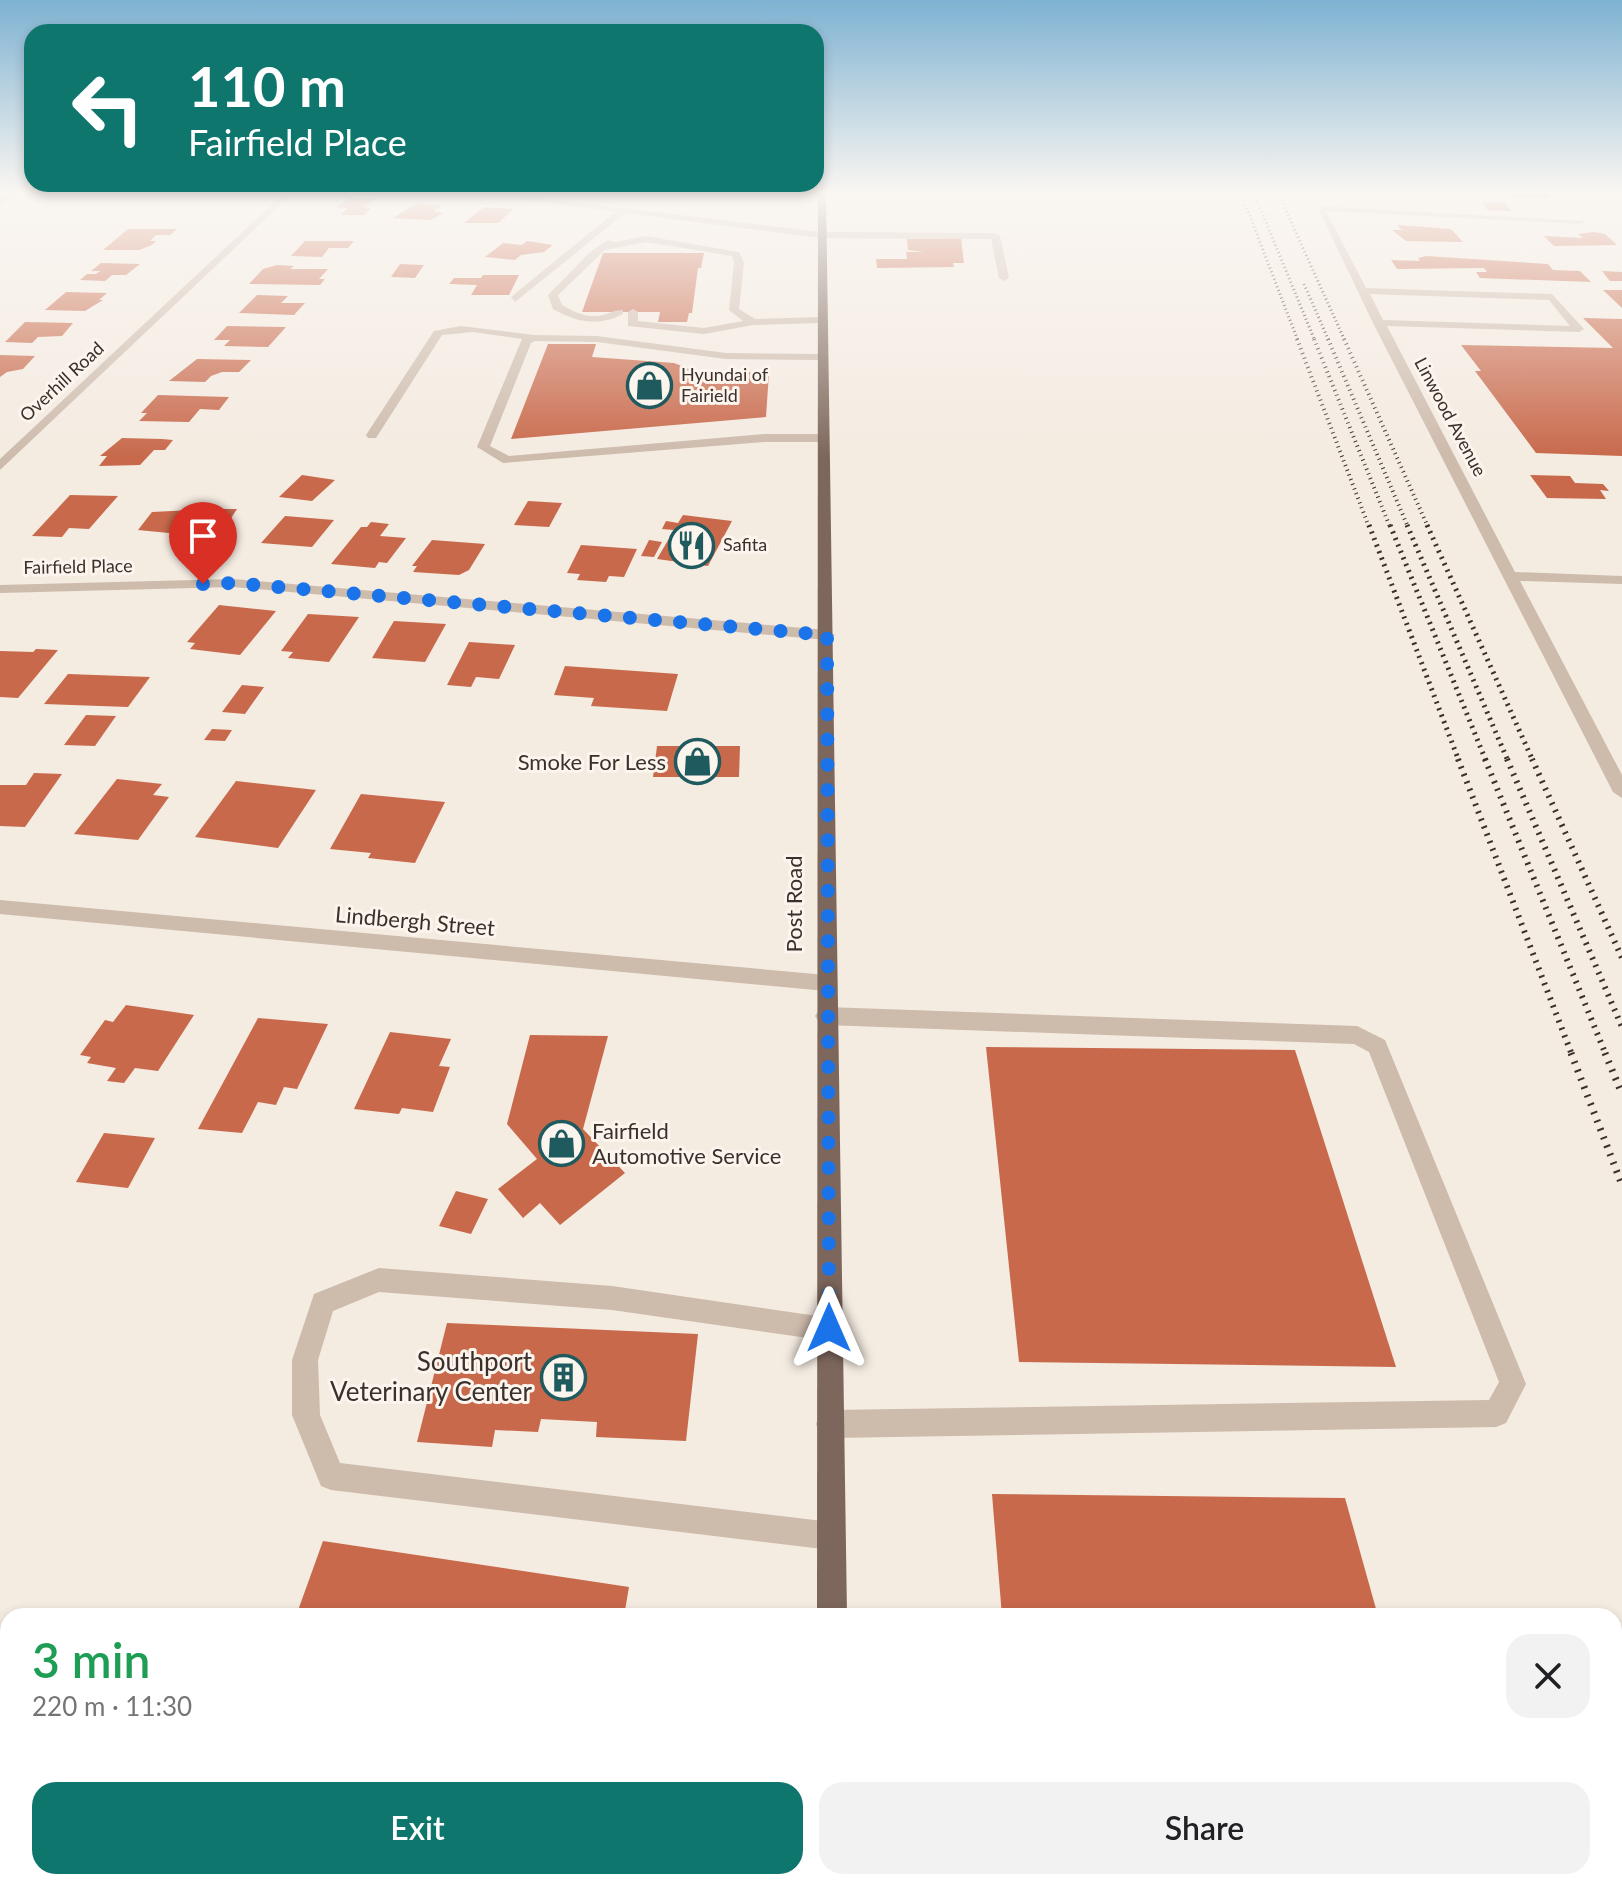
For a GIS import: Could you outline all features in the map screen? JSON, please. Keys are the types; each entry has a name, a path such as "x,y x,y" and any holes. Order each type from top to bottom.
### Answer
{"main road":[{"name":"Post Road","path":"821,281 827,635 826,1016 832,1608"}],"street":[{"name":"Overhill Road","path":"0,466 196,281"},
{"path":"515,299 537,281"},
{"path":"567,281 553,295 557,307 573,316 605,321 632,318 704,331 753,322 821,320"},
{"path":"737,281 734,310 753,322"},
{"name":"Linwood Avenue","path":"1358,281 1622,792"},
{"path":"1363,291 1552,297 1579,329 1378,323"},
{"path":"605,321 619,312"},
{"path":"372,435 438,333 450,330 482,330 534,338 597,339 726,356 822,357"},
{"path":"534,338 526,341 483,447 507,460 764,438 824,438"},
{"path":"1512,576 1622,580"},
{"name":"Fairfield Place","path":"0,589 233,583 827,635"},
{"name":"Lindbergh Street","path":"0,907 826,983"},
{"path":"826,1016 1357,1035 1377,1046 1513,1384 1496,1413 830,1424"},
{"path":"829,1328 612,1298 379,1280 323,1303 305,1360 306,1415 331,1476 831,1536"}],"building":[{"path":"252,281 323,281 320,285 249,284"},
{"path":"451,281 516,281 509,295 471,295 477,285 449,284"},
{"path":"593,281 696,281 692,313 689,313 687,322 658,322 660,312 582,312"},
{"path":"1603,290 1622,290 1622,308"},
{"path":"66,292 107,293 99,300 103,300 85,311 45,310"},
{"path":"257,295 288,296 281,303 305,303 294,315 239,313"},
{"path":"1583,318 1622,319 1622,456 1536,453 1475,371 1481,371 1461,345 1613,348"},
{"path":"25,322 73,323 62,336 38,337 32,343 5,342"},
{"path":"227,326 286,327 268,347 224,346 230,340 214,340"},
{"name":"Hyundai of Fairield","path":"548,344 596,344 592,357 674,363 695,371 769,373 766,417 511,439"},
{"path":"0,355 35,356 23,369 7,372 0,377"},
{"path":"197,359 251,360 239,372 222,372 205,382 169,381"},
{"path":"158,395 229,397 219,410 200,409 189,422 139,421 147,413 141,413"},
{"path":"122,438 173,440 165,450 154,450 140,465 99,466 107,456 100,456"},
{"path":"302,475 335,480 312,501 279,497"},
{"path":"1530,475 1570,476 1575,483 1603,484 1609,491 1600,490 1606,499 1547,498"},
{"path":"70,495 118,496 89,529 69,528 62,537 32,536"},
{"path":"528,501 562,503 549,527 514,525"},
{"path":"237,509 218,538 176,538 179,534 138,530 152,512"},
{"name":"Safita","path":"683,515 732,521 708,566 657,559 674,530 662,529 666,521 678,523"},
{"path":"285,516 334,520 312,547 261,543"},
{"path":"371,522 389,524 380,536 406,538 387,563 379,562 375,568 331,564 361,527 367,527"},
{"path":"432,540 485,544 469,570 459,575 413,572 417,566 412,566"},
{"path":"649,540 662,542 654,557 641,556"},
{"path":"581,545 637,549 624,577 609,576 606,582 577,580 580,574 567,573"},
{"path":"219,605 276,611 240,655 190,649 195,643 187,642"},
{"path":"308,614 359,617 329,662 288,658 293,652 281,651"},
{"path":"394,621 446,624 425,662 372,658"},
{"path":"469,642 515,645 499,679 476,677 471,687 447,685"},
{"path":"36,649 58,650 18,698 0,697 0,651 33,652"},
{"path":"565,666 678,674 667,711 591,706 594,698 554,695"},
{"path":"68,674 150,677 128,707 44,704"},
{"path":"242,685 264,687 245,714 222,712"},
{"path":"86,715 116,716 95,746 64,745"},
{"path":"212,729 232,730 225,741 204,740"},
{"name":"Smoke For Less","path":"657,746 740,746 739,777 653,777"},
{"path":"34,773 62,774 25,827 0,826 0,785 26,785"},
{"path":"117,779 162,784 153,795 169,797 138,840 74,834"},
{"path":"236,781 316,790 278,848 195,837"},
{"path":"361,794 445,802 415,863 368,858 371,853 330,849"},
{"path":"126,1005 194,1015 158,1071 135,1068 124,1083 107,1081 116,1068 87,1063 91,1057 80,1055 105,1020 113,1022"},
{"path":"258,1018 328,1024 297,1089 284,1087 276,1105 258,1102 242,1133 198,1129"},
{"path":"390,1032 451,1039 439,1066 450,1067 433,1112 402,1108 399,1114 354,1109"},
{"name":"Fairfield Automotive Service","path":"530,1035 608,1036 583,1129 625,1173 560,1225 540,1203 523,1218 498,1189 537,1159 507,1124"},
{"path":"986,1047 1295,1050 1396,1367 1019,1362"},
{"path":"104,1133 155,1138 128,1188 76,1182"},
{"path":"456,1191 488,1199 471,1234 439,1226"},
{"name":"Southport Veterinary Center","path":"447,1323 698,1334 686,1441 596,1437 597,1422 541,1419 538,1432 495,1430 492,1447 417,1442"},
{"path":"992,1494 1345,1498 1376,1608 1001,1608"},
{"path":"323,1541 629,1587 625,1608 299,1608"}],"railway":[{"path":"1275,281 1298,341"},
{"path":"1290,281 1315,341"},
{"path":"1318,281 1345,341"},
{"path":"1304,284 1329,341"},
{"path":"1297,339 1369,527"},
{"path":"1314,339 1390,527"},
{"path":"1328,339 1408,527"},
{"path":"1344,339 1428,527"},
{"path":"1369,525 1459,761"},
{"path":"1390,525 1486,761"},
{"path":"1407,525 1508,761"},
{"path":"1427,525 1533,761"},
{"path":"1458,759 1572,1055"},
{"path":"1485,759 1606,1055"},
{"path":"1507,759 1622,1027"},
{"path":"1532,759 1622,958"},
{"path":"1571,1053 1622,1185"},
{"path":"1605,1053 1622,1094"}],"place":[{"name":"Hyundai of Fairield","path":"650,385"},
{"name":"Safita","path":"692,545"},
{"name":"Smoke For Less","path":"697,762"},
{"name":"Fairfield Automotive Service","path":"561,1144"},
{"name":"Southport Veterinary Center","path":"563,1377"}],"route":[{"path":"203,584 233,583 827,635 829,1328"}]}
